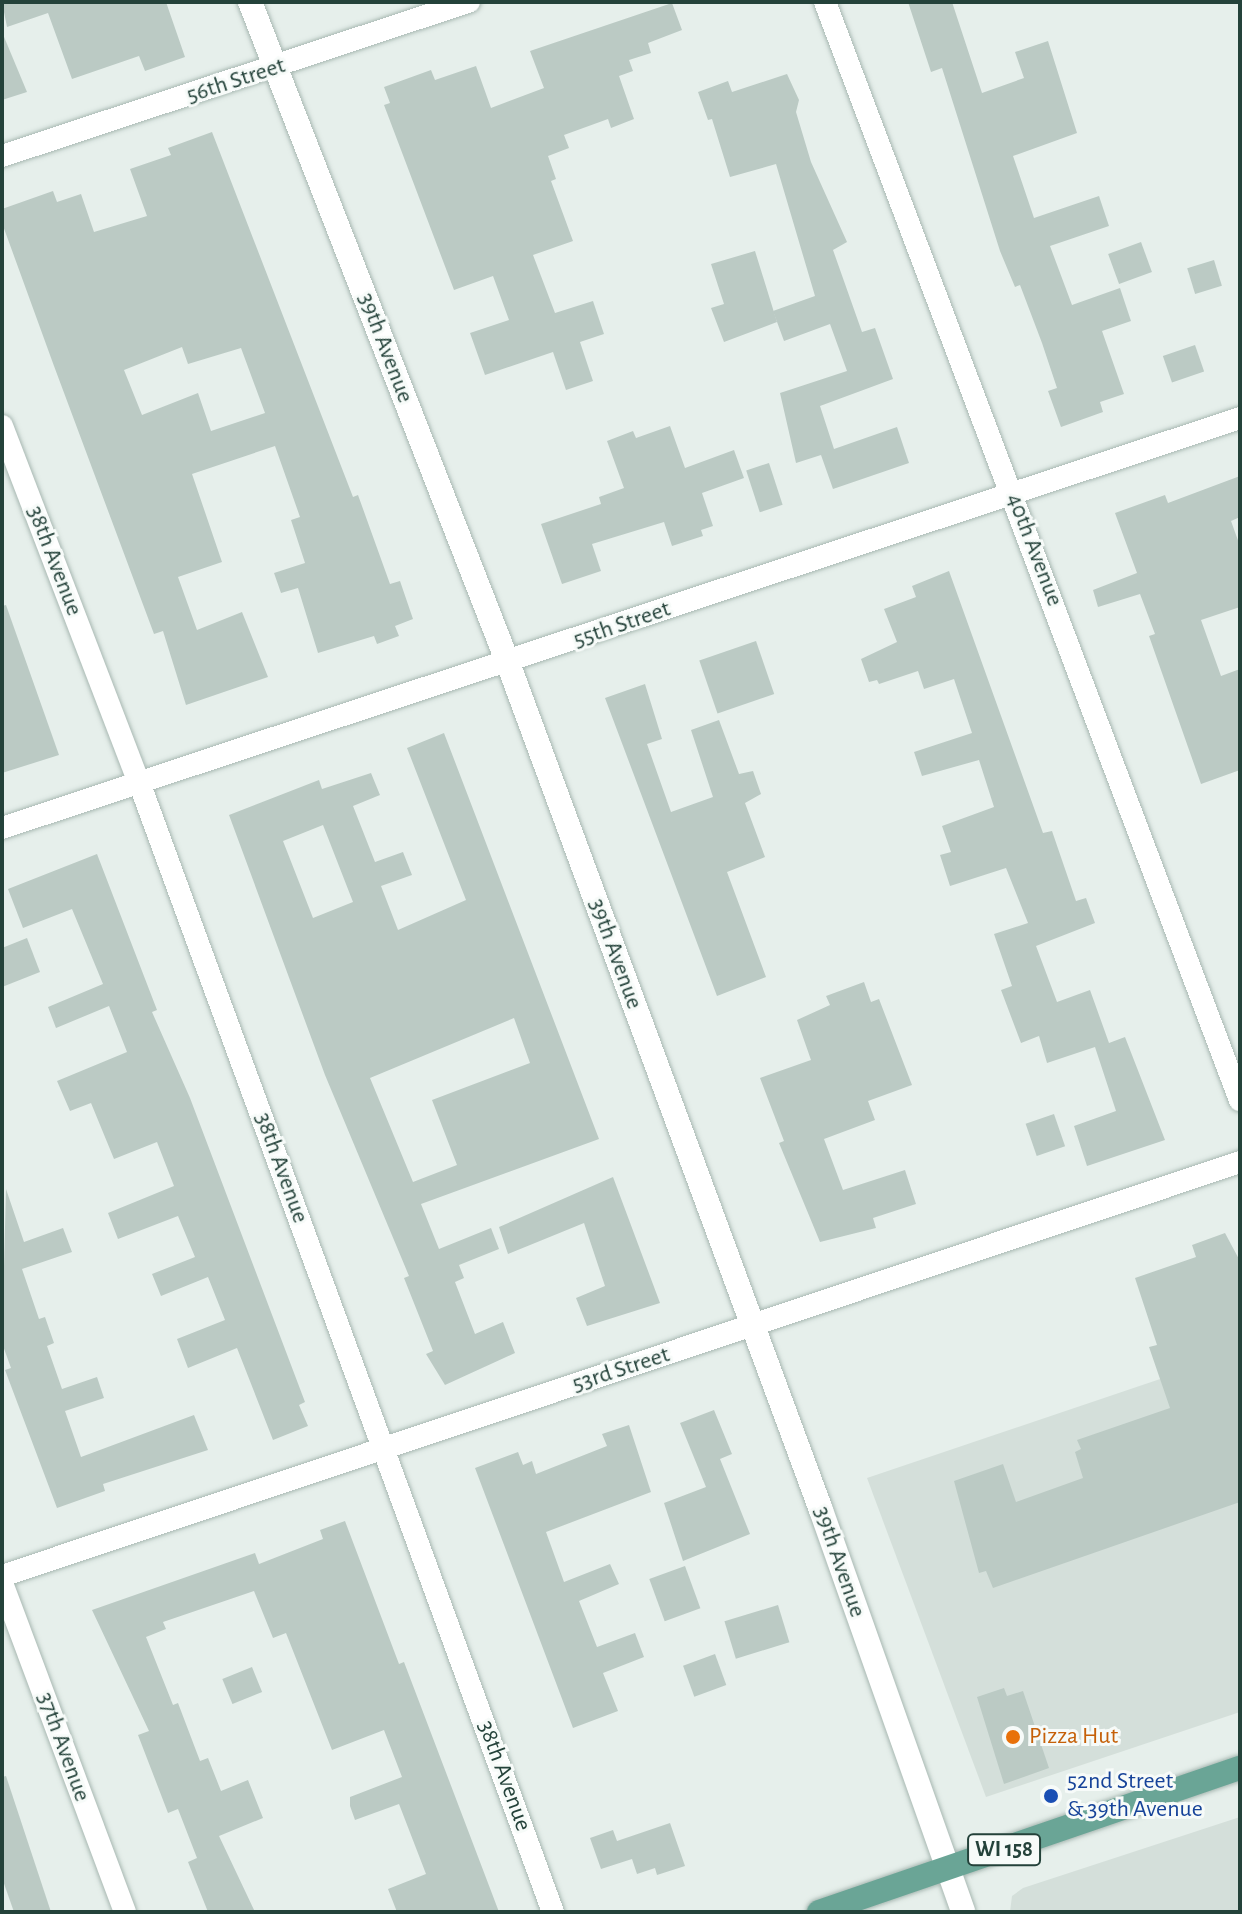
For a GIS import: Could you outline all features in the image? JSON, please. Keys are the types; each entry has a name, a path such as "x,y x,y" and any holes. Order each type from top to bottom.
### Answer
{"main road":[{"name":"39th Avenue","path":"250,2 508,663 963,1912"},
{"name":"WI 158","path":"819,1912 1240,1768"}],"street":[{"name":"56th Street","path":"2,156 469,2"},
{"name":"40th Avenue","path":"825,2 1240,1100"},
{"name":"55th Street","path":"2,828 508,663 1240,418"},
{"name":"38th Avenue","path":"2,426 139,782 553,1912"},
{"name":"53rd Street","path":"2,1576 1240,1162"},
{"name":"37th Avenue","path":"2,1583 125,1912"}],"shaded area":[{"path":"1240,1352 1240,1712 986,1797 867,1478"},
{"path":"1240,1817 1240,1912 1010,1912 1012,1896 1023,1888"}],"building":[{"path":"2,2 166,2 185,57 145,71 139,56 72,79 48,13 7,27"},
{"path":"908,2 952,2 982,93 1024,78 1015,52 1048,41 1077,133 1013,156 1034,218 1099,196 1109,226 1050,246 1072,305 1120,288 1131,321 1102,331 1124,394 1100,402 1103,412 1061,427 1048,391 1057,388 1042,343 1020,285 1015,287 1000,251 942,68 931,72"},
{"path":"672,3 682,30 648,43 651,53 629,60 633,71 619,76 634,119 611,128 608,119 564,135 569,148 548,156 556,179 551,181 573,241 533,255 555,313 593,301 604,334 580,342 593,381 566,390 553,352 485,375 470,333 509,320 493,276 454,290 384,105 390,103 384,87 431,70 435,80 476,66 491,108 544,88 530,51"},
{"path":"2,32 27,92 2,100"},
{"path":"787,74 799,100 796,112 811,162 847,242 833,250 862,332 875,328 893,379 820,406 834,449 897,427 909,463 833,489 821,455 796,463 780,393 847,371 830,324 784,341 773,311 815,296 776,164 730,177 712,119 708,120 698,92 728,81 732,92"},
{"path":"212,132 353,497 358,495 390,584 400,581 413,619 395,626 399,636 377,644 374,636 318,653 298,588 281,593 274,573 305,563 291,520 300,517 275,446 192,474 222,562 178,577 197,630 242,612 268,677 186,705 163,631 154,634 2,223 2,209 53,191 57,202 81,194 94,232 147,216 130,169 171,155 168,148","holes":["182,347 188,364 241,348 265,413 211,431 198,393 142,415 124,370"]},
{"path":"1141,242 1152,272 1119,284 1108,254"},
{"path":"755,251 777,322 724,342 711,308 724,304 711,264"},
{"path":"1214,260 1222,286 1195,294 1187,268"},
{"path":"1195,345 1204,371 1172,383 1163,356"},
{"path":"670,426 685,468 734,450 744,478 702,493 713,526 701,530 703,536 672,546 664,522 592,544 601,571 562,584 541,524 601,504 599,497 624,488 607,441 633,431 636,438"},
{"path":"769,463 783,505 760,512 746,470"},
{"path":"1240,476 1240,517 1231,521 1240,546 1240,607 1201,620 1221,676 1240,669 1240,770 1201,784 1149,636 1155,634 1140,594 1098,607 1093,590 1137,573 1115,513 1165,495 1168,503"},
{"path":"949,571 1043,833 1052,831 1076,901 1086,898 1095,923 1036,946 1057,1002 1090,990 1109,1043 1125,1037 1165,1140 1087,1166 1074,1126 1116,1111 1095,1047 1047,1063 1039,1036 1021,1043 1001,990 1012,986 994,934 1028,923 1006,868 950,886 940,855 951,852 942,826 994,807 979,760 922,776 914,752 972,733 954,679 924,689 918,671 879,684 877,680 869,682 861,659 897,642 884,609 916,597 912,586"},
{"path":"6,605 59,755 2,773 2,606"},
{"path":"756,641 774,694 718,713 699,661"},
{"path":"645,684 662,739 647,744 671,812 713,797 691,730 719,720 739,774 753,771 761,794 745,803 765,857 727,872 766,977 717,996 605,698"},
{"path":"444,733 599,1139 421,1204 439,1249 491,1228 499,1249 459,1265 464,1278 455,1282 475,1334 503,1322 515,1353 445,1385 426,1354 433,1351 404,1278 409,1276 325,1075 229,815 319,780 322,789 371,773 380,795 353,806 375,862 403,852 412,875 381,886 398,930 466,900 407,748","holes":["323,825 353,902 313,918 283,841","514,1018 530,1063 432,1100 457,1165 413,1182 370,1078"]},
{"path":"97,854 157,1010 152,1012 190,1098 305,1402 299,1405 308,1426 273,1440 237,1348 188,1368 177,1339 225,1320 208,1277 161,1296 152,1274 195,1257 178,1216 118,1239 108,1213 174,1186 157,1142 114,1159 91,1103 70,1111 57,1081 127,1052 109,1006 56,1028 48,1007 103,984 72,909 23,928 8,889"},
{"path":"27,938 40,972 2,987 2,948"},
{"path":"864,982 871,1002 879,999 912,1085 868,1101 875,1120 824,1139 843,1190 905,1170 916,1204 873,1218 876,1228 820,1242 779,1143 784,1141 760,1078 811,1060 797,1020 830,1005 826,996"},
{"path":"1054,1114 1065,1146 1037,1156 1026,1124"},
{"path":"613,1177 660,1303 587,1326 576,1298 605,1286 584,1223 508,1254 499,1227"},
{"path":"6,1189 24,1242 63,1228 72,1252 22,1269 39,1319 45,1317 54,1343 47,1346 62,1389 97,1377 104,1398 65,1411 81,1457 194,1415 208,1450 103,1484 105,1491 57,1508 5,1370 11,1368 2,1343"},
{"path":"1225,1233 1240,1261 1240,1502 993,1588 986,1571 979,1573 954,1481 1003,1464 1016,1502 1083,1478 1075,1452 1081,1449 1077,1440 1170,1408 1149,1347 1157,1345 1135,1278 1196,1257 1192,1245"},
{"path":"714,1410 732,1454 720,1459 750,1534 683,1561 664,1503 706,1487 680,1423"},
{"path":"629,1425 651,1492 546,1532 564,1582 610,1564 619,1584 579,1601 597,1647 635,1633 644,1657 603,1673 618,1711 573,1728 475,1468 518,1452 523,1465 532,1461 536,1474 607,1446 602,1434"},
{"path":"345,1521 399,1664 404,1662 499,1912 397,1912 388,1889 426,1874 399,1804 355,1820 350,1806 350,1797 402,1777 384,1730 332,1750 286,1633 273,1638 254,1591 163,1622 166,1629 146,1637 173,1705 178,1703 200,1761 208,1758 221,1791 248,1780 263,1818 219,1836 255,1912 208,1912 188,1862 197,1858 178,1809 168,1813 138,1735 149,1731 92,1610 255,1553 259,1564 323,1539 320,1530"},
{"path":"685,1566 700,1608 665,1621 649,1579"},
{"path":"778,1605 789,1642 736,1659 724,1621"},
{"path":"715,1654 726,1685 694,1697 683,1666"},
{"path":"252,1667 262,1692 232,1704 222,1679"},
{"name":"Pizza Hut","path":"1004,1688 1007,1696 1023,1691 1049,1768 1004,1784 977,1697"},
{"path":"6,1776 51,1912 14,1912 2,1878 2,1777"},
{"path":"670,1823 685,1866 657,1875 655,1868 637,1874 632,1859 601,1869 590,1838 613,1830 617,1841"}],"place":[{"name":"Pizza Hut","path":"1013,1737"},
{"name":"52nd Street & 39th Avenue","path":"1051,1796"}]}
